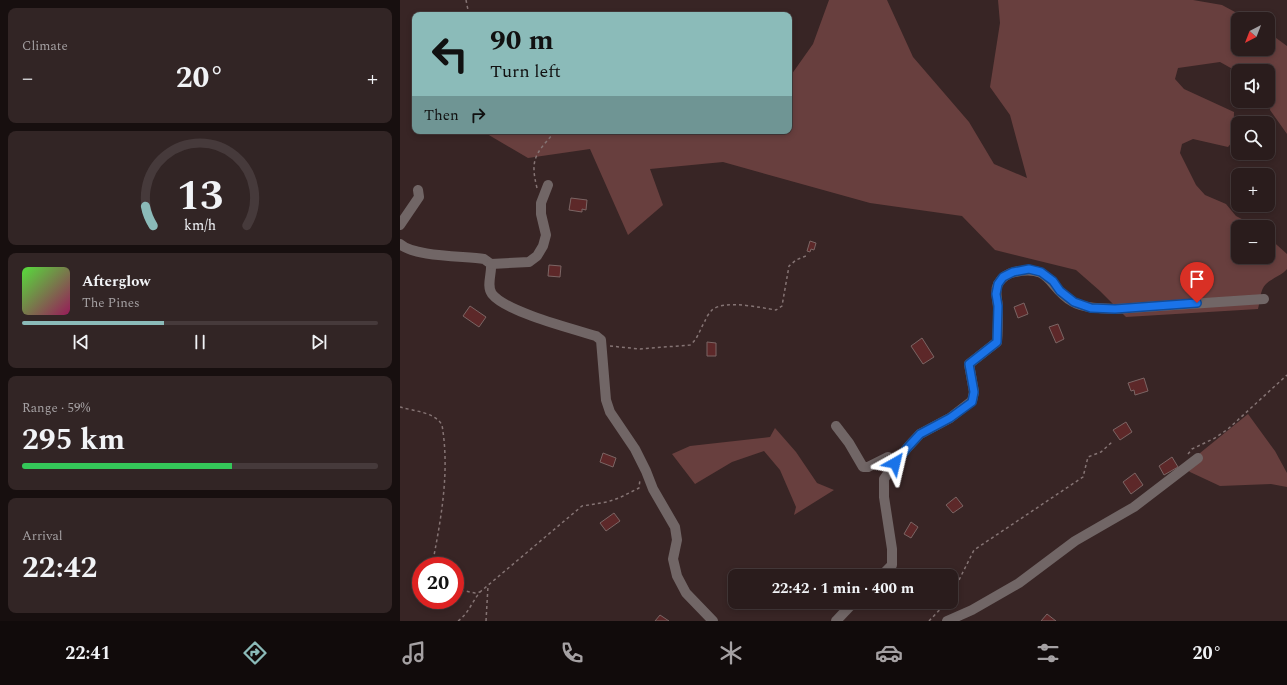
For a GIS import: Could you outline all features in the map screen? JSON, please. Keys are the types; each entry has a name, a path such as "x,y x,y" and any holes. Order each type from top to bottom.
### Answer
{"street":[{"path":"400,244 412,250 447,256 484,259 491,264 529,262 537,256 543,246 546,235 541,203 548,185"},
{"path":"400,226 419,198 418,190"},
{"path":"491,264 492,272 489,282 492,294 502,302 551,323 596,336 601,340 606,400 610,412 629,438 653,489 675,527 676,540 673,559 677,576 686,592 713,621"},
{"path":"888,569 892,565 892,549 884,497 884,479 895,463 920,434 950,418 972,402 974,392 969,364 997,342 998,306 996,294 998,284 1003,277 1013,272 1029,269 1041,272 1053,281 1060,291 1074,302 1091,308 1115,309 1264,300"},
{"path":"836,426 849,443 863,467 872,465 888,457 894,459 895,463"},
{"path":"947,621 972,610 1019,583 1075,541 1134,507 1185,466 1198,458"},
{"path":"836,621 847,609"}],"path":[{"path":"466,0 468,12"},
{"path":"537,188 533,164 537,154 553,134"},
{"path":"602,348 608,346 640,349 690,344 695,341 705,319 712,310 724,305 753,306 776,310 782,306 788,266 796,260 806,256"},
{"path":"1185,466 1187,456 1192,449 1215,438 1228,429 1287,375"},
{"path":"400,407 433,416 440,421 442,425 446,459 433,557"},
{"path":"958,582 974,550 1083,477 1088,457 1101,452 1112,442"},
{"path":"458,621 466,614 473,600 480,592 582,506 619,498 639,488 641,470 643,466"},
{"path":"486,621 488,586"},
{"path":"464,591 474,593 480,592"},
{"path":"930,621 941,609"}],"shaded area":[{"path":"829,0 887,0 913,57 969,122 994,164 1027,178 1010,115 990,87 1000,23 998,0 1193,0 1222,5 1235,12 1231,12 1231,56 1275,56 1275,37 1287,46 1287,134 1270,110 1270,108 1275,108 1275,64 1231,64 1231,68 1220,62 1178,68 1175,79 1184,89 1234,112 1234,116 1231,116 1231,143 1228,147 1193,139 1182,144 1180,153 1196,185 1205,195 1226,204 1231,212 1244,220 1231,220 1231,264 1275,264 1275,243 1287,254 1287,269 1264,286 1261,292 1258,309 1126,317 1076,270 995,250 962,216 870,203 723,162 650,169 663,205 628,235 590,149 528,158 487,134 792,134 792,74 813,44"},
{"path":"1248,414 1275,451 1287,473 1287,487 1271,484 1220,486 1190,472 1187,469 1200,453"},
{"path":"775,428 796,452 817,483 834,490 794,515 796,507 780,470 764,451 732,462 695,484 672,454 690,446 770,437"}],"building":[{"path":"571,198 587,200 586,210 582,209 582,212 569,210"},
{"path":"810,241 816,243 814,250 811,249 810,252 807,251"},
{"path":"549,265 561,266 560,277 548,276"},
{"path":"1024,303 1028,314 1018,318 1014,307"},
{"path":"470,306 486,317 479,327 463,316"},
{"path":"1058,324 1064,339 1056,343 1049,327"},
{"path":"922,338 934,357 923,364 911,346"},
{"path":"707,342 716,343 716,356 707,356"},
{"path":"1144,378 1148,391 1135,395 1134,390 1131,391 1128,383"},
{"path":"1126,422 1132,432 1120,440 1113,430"},
{"path":"603,453 616,458 613,467 600,462"},
{"path":"1172,457 1178,467 1164,475 1159,466"},
{"path":"1135,473 1143,485 1131,494 1123,482"},
{"path":"956,497 963,506 953,513 946,505"},
{"path":"614,513 620,521 606,531 600,523"},
{"path":"911,522 918,527 911,538 904,534"},
{"path":"1047,614 1056,621 1041,621"},
{"path":"660,615 669,621 655,621"}],"route":[{"path":"895,463 920,434 950,418 972,402 974,392 969,364 993,347 997,342 998,306 996,294 998,284 1003,277 1013,272 1029,269 1041,272 1053,281 1060,291 1074,302 1091,308 1115,309 1197,303"}]}
